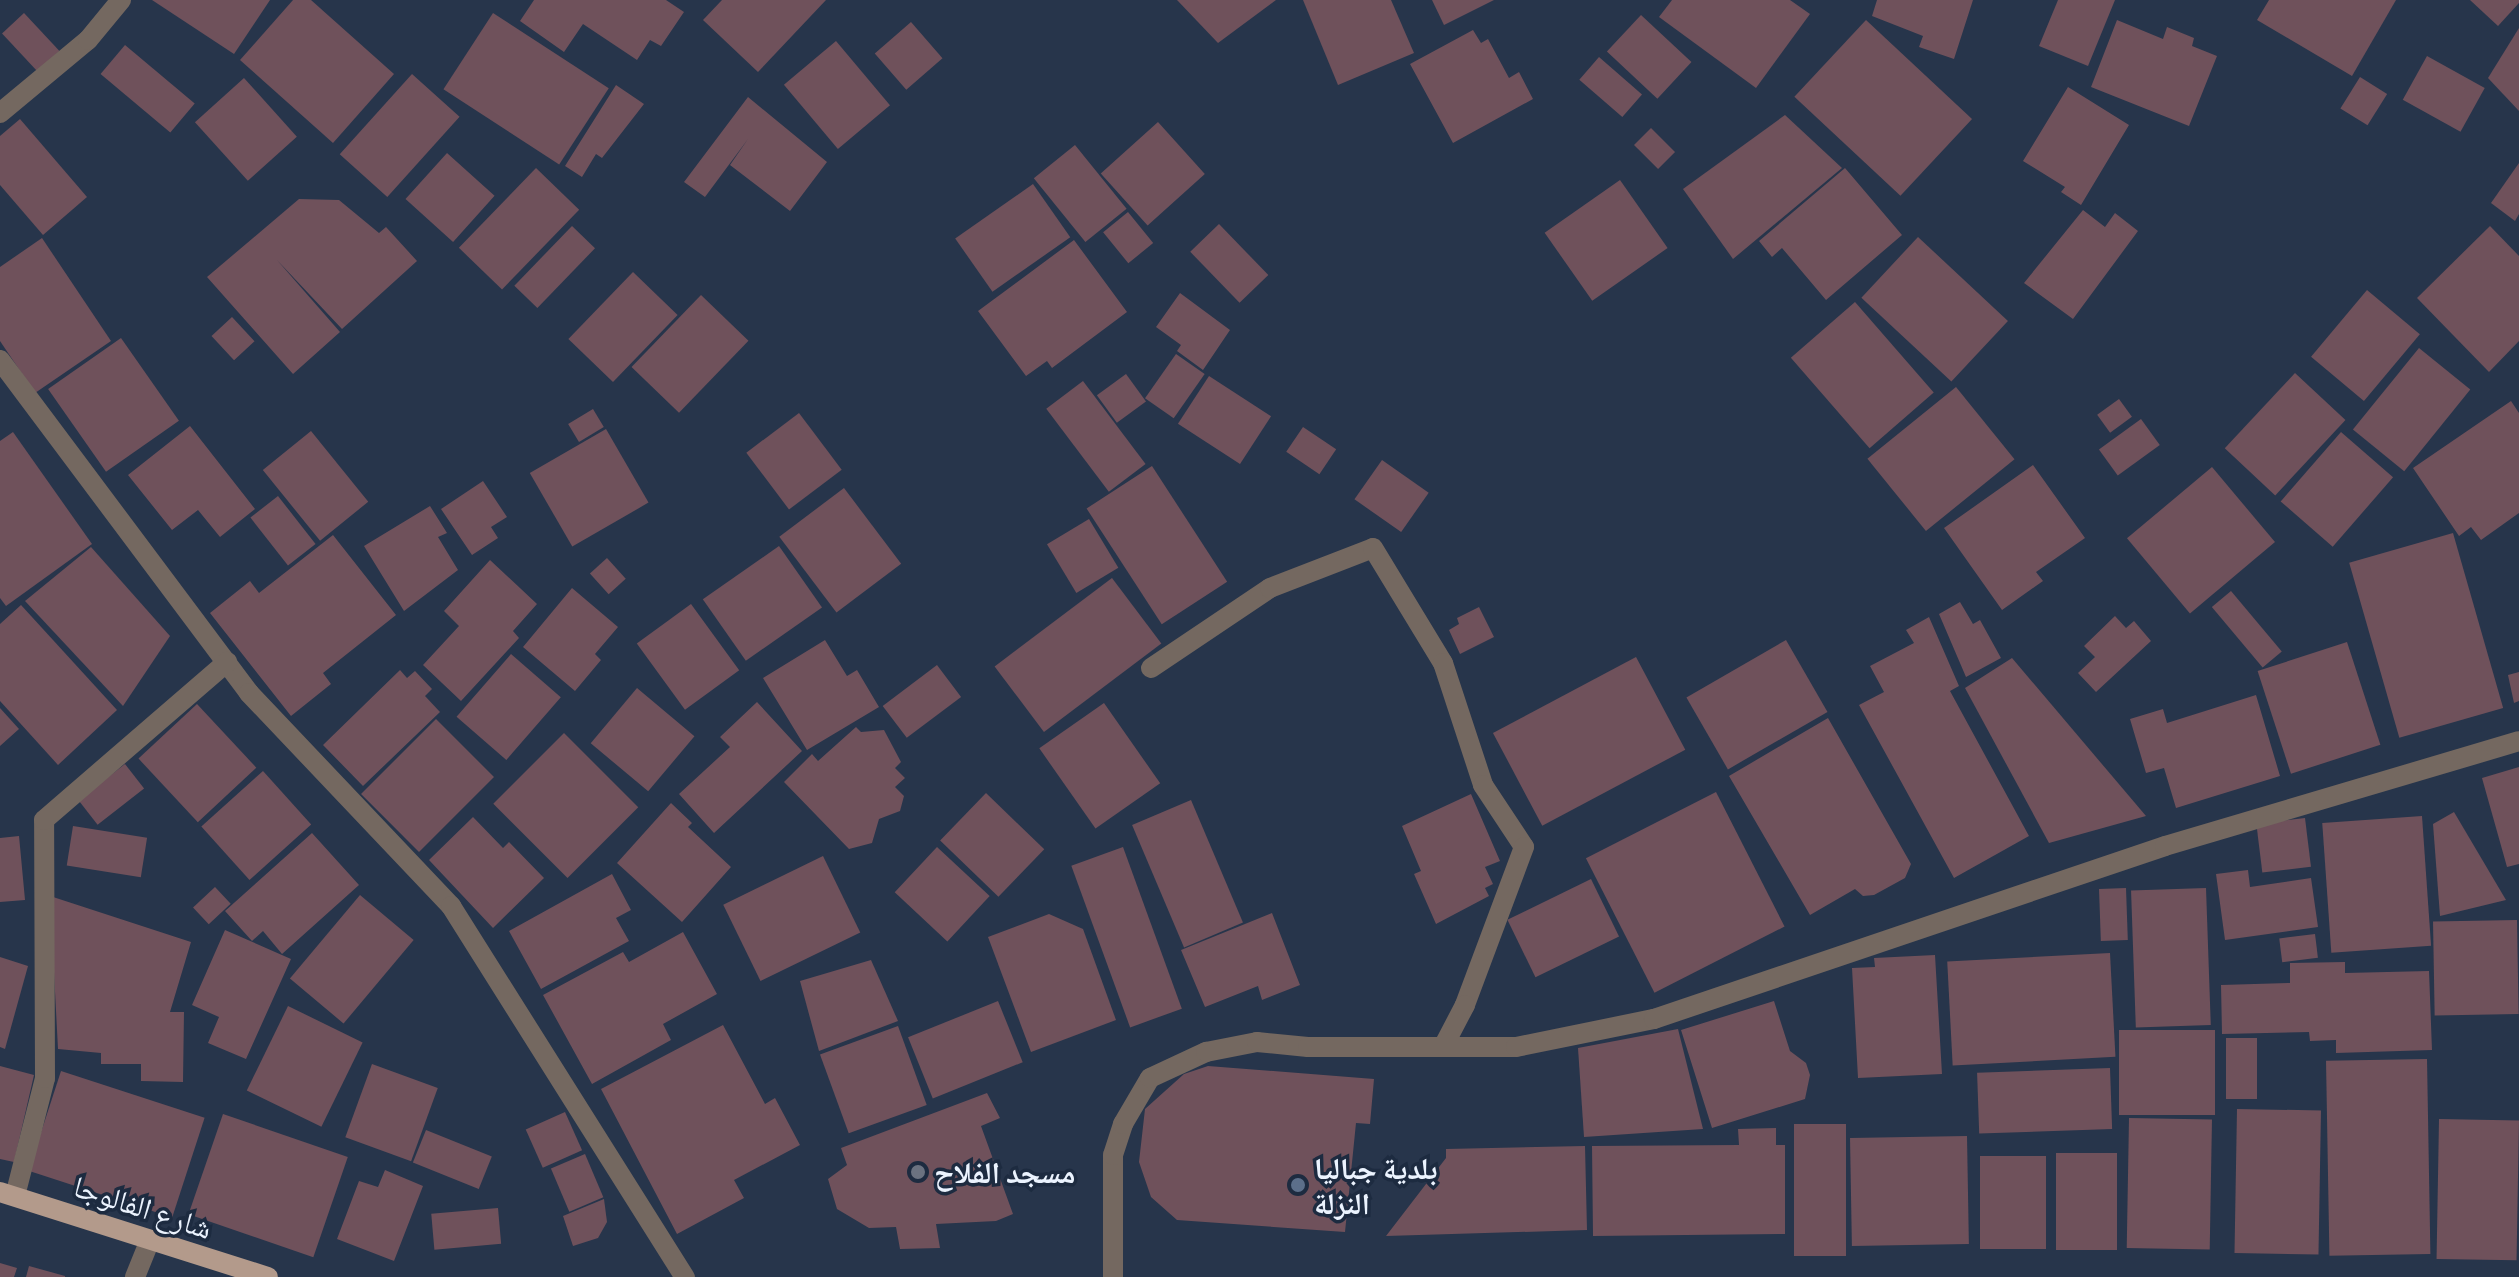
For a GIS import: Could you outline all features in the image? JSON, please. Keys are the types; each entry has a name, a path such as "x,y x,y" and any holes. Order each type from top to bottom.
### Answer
{"main road":[{"name":"شارع الفالوجا","path":"7,1194 149,1243 268,1277"}],"street":[{"path":"0,113 88,40 121,0"},
{"path":"0,360 249,693 451,906 685,1277"},
{"path":"1151,668 1270,588 1373,548 1443,663 1483,785 1524,847 1465,1005 1443,1047"},
{"path":"7,1194 45,1078 44,820 227,662"},
{"path":"1113,1277 1113,1155 1123,1124 1150,1078 1206,1052 1257,1042 1516,1047 1654,1019 2165,846 2519,741"},
{"path":"135,1277 149,1243"}],"building":[{"path":"152,0 270,0 234,54"},
{"path":"293,0 311,0 394,74 333,143 240,60"},
{"path":"534,0 666,0 684,12 661,46 650,40 637,60 583,24 564,52 520,21"},
{"path":"722,0 826,0 758,72 703,20"},
{"path":"1177,0 1276,0 1218,43"},
{"path":"1303,0 1391,0 1414,53 1338,85"},
{"path":"1432,0 1494,0 1444,25"},
{"path":"1672,0 1790,0 1810,14 1756,88 1659,17"},
{"path":"1877,0 1973,0 1954,59 1919,47 1923,36 1872,16"},
{"path":"2058,0 2115,0 2088,66 2039,46"},
{"path":"2269,0 2396,0 2352,76 2257,20"},
{"path":"2470,0 2519,0 2519,3 2498,26"},
{"path":"24,13 59,51 38,71 2,33"},
{"path":"493,13 609,88 559,164 443,89"},
{"path":"1641,15 1691,62 1657,99 1607,52"},
{"path":"1866,20 1972,119 1900,196 1794,97"},
{"path":"2117,20 2163,39 2167,27 2194,38 2192,46 2217,56 2189,126 2091,87"},
{"path":"911,22 942,58 906,90 875,53"},
{"path":"2519,28 2519,111 2488,78"},
{"path":"1473,30 1481,43 1488,39 1509,78 1519,72 1533,99 1453,143 1410,64"},
{"path":"836,41 890,105 838,149 784,85"},
{"path":"125,45 195,103 170,133 101,74"},
{"path":"2427,56 2485,88 2460,132 2403,100"},
{"path":"1599,57 1642,94 1622,117 1579,80"},
{"path":"412,74 460,117 387,197 340,154"},
{"path":"2360,77 2387,94 2368,125 2340,108"},
{"path":"244,78 297,137 248,181 195,122"},
{"path":"616,85 644,104 602,158 596,154 582,177 565,166"},
{"path":"2068,87 2129,125 2081,205 2061,192 2065,187 2023,161"},
{"path":"748,97 827,162 790,211 730,165 748,139 705,197 684,182"},
{"path":"1785,115 1842,168 1733,259 1683,189"},
{"path":"20,119 87,197 43,235 0,185 0,136"},
{"path":"1158,122 1205,174 1148,226 1101,174"},
{"path":"1651,128 1675,152 1658,169 1634,145"},
{"path":"1075,145 1127,209 1085,242 1034,178"},
{"path":"447,153 495,196 453,242 406,199"},
{"path":"2519,163 2519,214 2515,221 2491,203"},
{"path":"536,168 579,210 502,290 459,248"},
{"path":"1845,168 1902,235 1826,300 1782,248 1772,257 1759,241"},
{"path":"1620,180 1668,248 1592,301 1545,233"},
{"path":"1033,184 1070,237 992,292 955,238"},
{"path":"299,199 339,200 379,233 386,227 417,261 342,329 277,260 340,332 293,374 207,277"},
{"path":"2083,210 2105,227 2115,213 2138,231 2073,319 2024,283"},
{"path":"1128,212 1153,243 1128,263 1103,232"},
{"path":"1219,224 1268,275 1240,303 1190,252"},
{"path":"572,226 595,248 537,308 514,286"},
{"path":"2490,226 2519,256 2519,341 2489,372 2417,298"},
{"path":"1918,237 2008,321 1951,382 1861,298"},
{"path":"42,238 111,341 35,393 0,341 0,267"},
{"path":"1074,240 1127,312 1052,368 1047,361 1026,376 978,311"},
{"path":"633,272 678,315 613,382 568,339"},
{"path":"2367,290 2420,334 2364,401 2311,357"},
{"path":"1180,293 1230,330 1203,370 1177,351 1181,345 1156,327"},
{"path":"701,295 748,341 679,413 632,367"},
{"path":"1855,302 1934,393 1870,448 1791,358"},
{"path":"232,317 255,341 234,360 212,336"},
{"path":"121,338 179,421 106,472 48,389"},
{"path":"2419,348 2470,390 2404,471 2353,430"},
{"path":"1176,354 1205,374 1174,418 1145,398"},
{"path":"2295,373 2345,420 2275,495 2225,448"},
{"path":"1126,374 1146,402 1117,423 1097,395"},
{"path":"1209,376 1271,416 1240,464 1178,424"},
{"path":"1083,381 1146,464 1109,492 1046,409"},
{"path":"1956,387 2015,459 1926,531 1867,459"},
{"path":"2119,399 2132,417 2110,433 2097,415"},
{"path":"2511,401 2519,413 2519,513 2481,540 2471,527 2459,536 2413,468"},
{"path":"593,409 604,427 579,442 568,424"},
{"path":"799,413 842,470 789,509 746,453"},
{"path":"2141,419 2160,445 2118,475 2099,450"},
{"path":"190,426 255,509 220,537 198,510 172,530 128,475"},
{"path":"1303,427 1336,449 1319,474 1286,452"},
{"path":"606,429 648,503 572,547 530,473"},
{"path":"311,431 368,502 320,541 263,470"},
{"path":"13,432 92,544 6,606 0,598 0,441"},
{"path":"2341,432 2393,477 2333,547 2281,501"},
{"path":"1382,460 1429,493 1401,532 1354,499"},
{"path":"2033,465 2085,538 2036,572 2043,581 2002,610 1944,528"},
{"path":"1152,466 1227,582 1162,624 1087,508"},
{"path":"2212,467 2275,542 2190,613 2127,538"},
{"path":"483,481 507,517 491,527 498,538 472,555 441,509"},
{"path":"844,488 901,564 836,613 779,537"},
{"path":"278,496 316,544 288,566 250,518"},
{"path":"430,506 447,533 438,537 458,570 404,611 364,546"},
{"path":"1089,519 1118,568 1076,593 1047,544"},
{"path":"2453,533 2503,708 2399,738 2349,563"},
{"path":"333,535 396,615 323,673 331,684 291,716 210,613 250,581 259,593"},
{"path":"779,546 822,607 746,661 703,599"},
{"path":"91,547 170,636 123,706 25,601"},
{"path":"607,558 626,579 609,594 590,573"},
{"path":"490,560 537,604 513,631 519,638 461,701 423,665 459,626 444,611"},
{"path":"1112,578 1161,643 1044,732 995,666"},
{"path":"572,588 618,627 595,654 601,660 575,691 523,647"},
{"path":"2231,591 2282,652 2263,668 2212,607"},
{"path":"1960,602 1973,624 1980,620 2001,658 1966,677 1939,614"},
{"path":"691,604 739,670 685,710 637,643"},
{"path":"21,605 117,710 58,765 0,701 0,624"},
{"path":"1479,607 1494,637 1460,654 1449,630 1459,624 1457,618"},
{"path":"2115,616 2126,628 2134,621 2151,641 2096,692 2078,673 2095,657 2084,646"},
{"path":"1929,617 1959,686 1950,691 2029,836 1954,878 1859,705 1884,692 1870,666 1914,643 1906,630"},
{"path":"825,640 847,676 857,670 879,707 807,750 763,678"},
{"path":"1786,640 1828,712 1728,769 1686,698"},
{"path":"2347,642 2380,745 2291,774 2258,671"},
{"path":"511,654 561,697 506,760 457,717"},
{"path":"1636,657 1685,750 1542,826 1493,733"},
{"path":"2012,658 2146,816 2049,843 1965,688"},
{"path":"937,665 961,697 907,738 883,706"},
{"path":"400,670 407,678 415,671 432,689 425,696 440,712 363,786 323,745"},
{"path":"2519,672 2519,701 2514,703 2508,675"},
{"path":"637,688 694,736 648,791 591,743"},
{"path":"2256,695 2280,776 2176,808 2164,768 2146,773 2130,719 2163,709 2167,723"},
{"path":"757,702 802,751 714,833 679,794 730,747 720,737"},
{"path":"1104,703 1160,783 1095,829 1039,748"},
{"path":"197,704 256,768 198,822 138,759"},
{"path":"0,708 19,729 0,746"},
{"path":"1828,718 1911,864 1905,878 1874,895 1863,896 1855,889 1810,915 1729,776"},
{"path":"436,719 494,777 419,852 361,794"},
{"path":"856,727 861,732 884,730 901,762 895,768 905,778 895,787 904,796 900,811 879,819 872,843 849,849 784,782 812,754 818,761"},
{"path":"564,733 638,807 568,878 493,804"},
{"path":"125,764 144,788 98,825 79,800"},
{"path":"2519,767 2519,864 2507,867 2482,778"},
{"path":"263,771 311,825 249,880 201,827"},
{"path":"1716,792 1785,927 1654,993 1586,858"},
{"path":"986,793 1044,849 998,897 940,840"},
{"path":"1471,794 1500,861 1485,867 1493,884 1485,888 1489,896 1436,924 1414,874 1421,871 1402,826"},
{"path":"1191,800 1243,922 1184,947 1132,825"},
{"path":"671,803 692,823 688,827 731,867 682,922 617,863"},
{"path":"2454,812 2506,900 2440,916 2433,824"},
{"path":"2422,816 2431,946 2331,953 2322,823"},
{"path":"473,817 503,848 509,842 544,878 493,928 429,860"},
{"path":"2305,818 2311,867 2262,873 2256,824"},
{"path":"73,826 147,838 141,877 67,866"},
{"path":"312,833 359,885 282,954 263,931 252,941 225,911"},
{"path":"19,836 25,900 0,902 0,838"},
{"path":"937,847 990,896 947,941 895,892"},
{"path":"1123,847 1182,1009 1130,1027 1071,866"},
{"path":"823,856 860,932 760,981 723,905"},
{"path":"2248,870 2250,887 2311,878 2318,927 2225,940 2216,874"},
{"path":"612,874 631,910 616,918 629,941 541,989 509,931"},
{"path":"1591,879 1619,937 1535,977 1507,920"},
{"path":"215,887 231,904 209,924 193,907"},
{"path":"2126,888 2128,940 2101,941 2099,889"},
{"path":"2206,888 2211,1025 2136,1028 2131,891"},
{"path":"360,895 414,940 344,1023 290,978"},
{"path":"50,896 191,942 170,1012 184,1012 183,1082 141,1081 141,1064 101,1064 101,1053 58,1049"},
{"path":"1272,913 1300,985 1262,1000 1258,986 1205,1007 1181,950"},
{"path":"1049,914 1083,929 1116,1020 1031,1052 988,937"},
{"path":"2517,920 2519,1014 2435,1015 2433,921"},
{"path":"225,930 291,959 246,1059 208,1043 219,1017 192,1005"},
{"path":"683,932 717,994 663,1024 671,1040 592,1084 543,995 623,952 629,962"},
{"path":"2315,934 2318,958 2282,962 2279,938"},
{"path":"2110,953 2115,1057 1953,1065 1947,962"},
{"path":"1935,955 1942,1074 1858,1078 1852,968 1875,967 1874,958"},
{"path":"0,957 28,966 5,1049 0,1047"},
{"path":"871,960 898,1021 819,1051 800,981"},
{"path":"2345,962 2345,973 2429,971 2432,1050 2336,1053 2336,1040 2310,1041 2309,1032 2222,1034 2221,985 2290,983 2290,963"},
{"path":"998,1001 1023,1062 933,1099 908,1037"},
{"path":"1774,1001 1790,1051 1806,1063 1810,1075 1805,1099 1712,1128 1681,1030"},
{"path":"288,1006 363,1042 321,1127 247,1090"},
{"path":"723,1025 765,1104 775,1098 800,1145 734,1180 744,1198 677,1234 601,1089"},
{"path":"898,1026 927,1105 849,1133 820,1054"},
{"path":"1678,1029 1703,1129 1584,1137 1578,1048"},
{"path":"2119,1030 2215,1030 2215,1115 2119,1115"},
{"path":"2226,1038 2257,1038 2257,1099 2226,1099"},
{"path":"2427,1059 2430,1254 2329,1256 2326,1061"},
{"path":"372,1064 438,1088 411,1161 345,1137"},
{"path":"0,1066 34,1075 14,1162 0,1159"},
{"path":"1208,1066 1374,1079 1370,1124 1356,1123 1345,1232 1177,1220 1151,1197 1139,1162 1145,1109 1184,1074"},
{"path":"2110,1068 2112,1129 1979,1134 1977,1073"},
{"path":"61,1071 205,1118 172,1218 29,1171"},
{"name":"مسجد الفلاح","path":"987,1093 1000,1118 981,1126 1013,1214 996,1221 936,1224 940,1248 900,1249 896,1227 869,1228 837,1209 828,1179 847,1165 841,1148"},
{"path":"2237,1109 2321,1110 2318,1254 2234,1253"},
{"path":"565,1112 582,1150 543,1168 526,1129"},
{"path":"223,1114 348,1157 313,1257 188,1214"},
{"path":"2129,1118 2212,1119 2210,1249 2127,1248"},
{"path":"2439,1119 2519,1120 2517,1260 2437,1259"},
{"path":"1794,1124 1846,1124 1846,1256 1794,1256"},
{"path":"1776,1128 1776,1145 1785,1145 1785,1234 1593,1236 1592,1146 1739,1145 1738,1129"},
{"path":"426,1130 492,1157 479,1189 413,1162"},
{"path":"1967,1136 1969,1244 1852,1246 1850,1138"},
{"path":"1585,1146 1587,1230 1386,1236 1446,1158 1446,1149"},
{"path":"2056,1153 2117,1153 2117,1250 2056,1250"},
{"path":"585,1154 603,1197 569,1212 551,1168"},
{"path":"1980,1156 2046,1156 2046,1249 1980,1249"},
{"path":"385,1170 423,1186 394,1261 337,1239 359,1181 378,1187"},
{"path":"604,1199 607,1222 598,1238 573,1246 563,1216"},
{"path":"498,1208 501,1244 434,1250 431,1214"},
{"path":"0,1263 17,1268 14,1277 0,1277"},
{"path":"29,1266 65,1276 65,1277 26,1277"}],"place":[{"name":"مسجد الفلاح","path":"918,1172"},
{"name":"بلدية جباليا النزلة","path":"1298,1185"}]}
